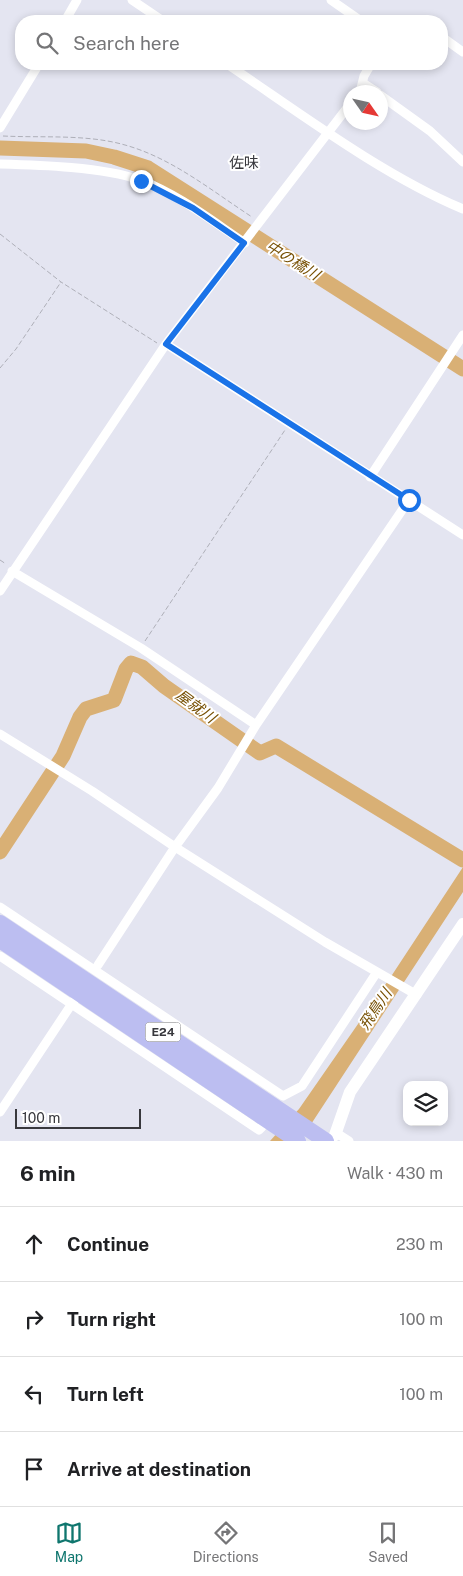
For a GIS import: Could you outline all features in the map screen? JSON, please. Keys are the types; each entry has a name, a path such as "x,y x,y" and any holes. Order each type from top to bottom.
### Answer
{"highway":[{"name":"E24","path":"0,923 332,1136"},
{"name":"E24","path":"0,940 298,1141"}],"main road":[{"path":"332,1136 350,1092 463,924"}],"street":[{"path":"68,15 77,0"},
{"path":"132,0 154,15"},
{"path":"331,0 352,15"},
{"path":"448,41 463,52"},
{"path":"0,128 35,70"},
{"path":"235,70 328,132 432,196 463,209"},
{"path":"366,85 363,83 368,70"},
{"path":"388,101 430,131 463,162"},
{"path":"0,591 12,570 165,346 261,223 343,113"},
{"path":"0,164 116,173 141,181 193,208 244,243"},
{"path":"370,476 457,348 463,336"},
{"path":"165,346 290,423 463,535"},
{"path":"0,1112 97,968 175,847 218,788 256,725 409,500"},
{"path":"12,570 141,648 256,725"},
{"path":"0,734 326,942 415,994"},
{"path":"0,907 97,968 283,1096 302,1086 378,972"},
{"path":"0,956 261,1128"},
{"path":"332,1136 349,1141"}],"path":[{"path":"0,136 95,140 125,145 169,163 261,223"},
{"path":"0,234 61,282 165,346"},
{"path":"0,368 16,349 61,282"},
{"path":"141,648 290,423"}],"water":[{"name":"飛鳥川","path":"463,867 463,892 300,1141 270,1141 299,1109 392,975"}],"waterway":[{"name":"中の橋川","path":"0,148 86,151 114,157 148,168 463,369"},
{"name":"屋就川","path":"0,852 63,756 80,717 86,709 114,700 126,669 131,663 142,667 164,686 260,753 276,746 463,860"}],"district":[{"name":"佐味","path":"244,162"}],"route":[{"path":"141,181 193,208 244,243 166,344 409,500"}]}
